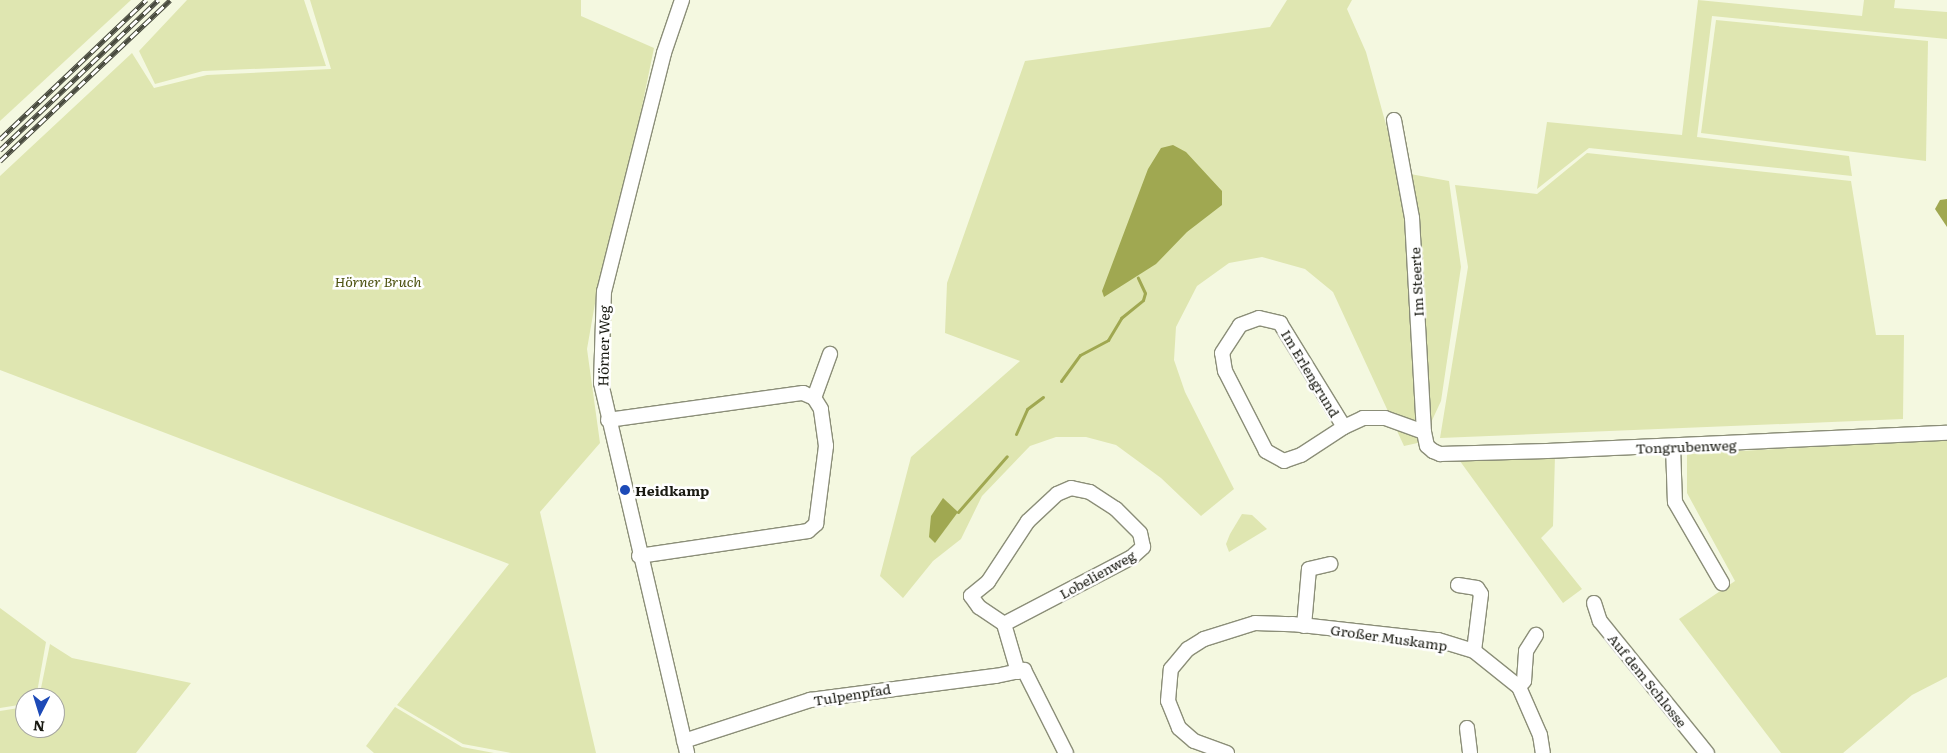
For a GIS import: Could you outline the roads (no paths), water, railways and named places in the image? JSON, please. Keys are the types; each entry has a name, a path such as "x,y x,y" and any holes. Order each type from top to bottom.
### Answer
{"street":[{"name":"Hörner Weg","path":"682,0 664,53 604,291 601,383 639,556 686,747"},
{"name":"Im Steerte","path":"1394,120 1412,218 1426,446"},
{"name":"Im Erlengrund","path":"1344,427 1280,323 1258,318 1240,325 1222,353 1225,372 1266,451 1284,461 1301,455 1344,427 1363,418 1385,418 1424,432"},
{"path":"814,398 830,354"},
{"path":"608,420 803,393 814,398 821,409 826,446 816,524 808,531 639,556"},
{"name":"Tongrubenweg","path":"1426,446 1440,454 1673,446 1947,433"},
{"path":"1673,446 1675,502 1722,583"},
{"name":"Lobelienweg","path":"1071,488 1090,492 1116,509 1140,534 1143,548 1132,557 1004,624 979,607 971,596 988,582 1028,522 1057,494 1071,488"},
{"path":"1304,626 1309,569 1330,564"},
{"path":"1458,585 1477,588 1481,594 1474,651"},
{"name":"Auf dem Schlosse","path":"1594,603 1600,621 1707,753"},
{"path":"1004,624 1021,671 1066,753"},
{"name":"Großer Muskamp","path":"1228,753 1194,740 1179,728 1168,701 1171,668 1188,649 1218,632 1255,624 1304,626 1438,640 1474,651 1519,686 1540,735 1544,753"},
{"path":"1519,686 1524,680 1526,651 1536,635"},
{"name":"Tulpenpfad","path":"686,747 810,700 1021,671"},
{"path":"1467,728 1470,753"}],"waterway":[{"path":"1061,381 1080,355 1108,340 1121,318 1143,300 1145,293 1138,278"},
{"path":"1016,434 1027,409 1043,397"},
{"path":"958,512 1007,456"}],"railway":[{"path":"0,139 146,0"},
{"path":"0,150 158,0"},
{"path":"0,161 170,0"}],"place":[{"name":"Heidkamp","path":"625,490"}],"park label":[{"name":"Hörner Bruch","path":"378,281"}]}
